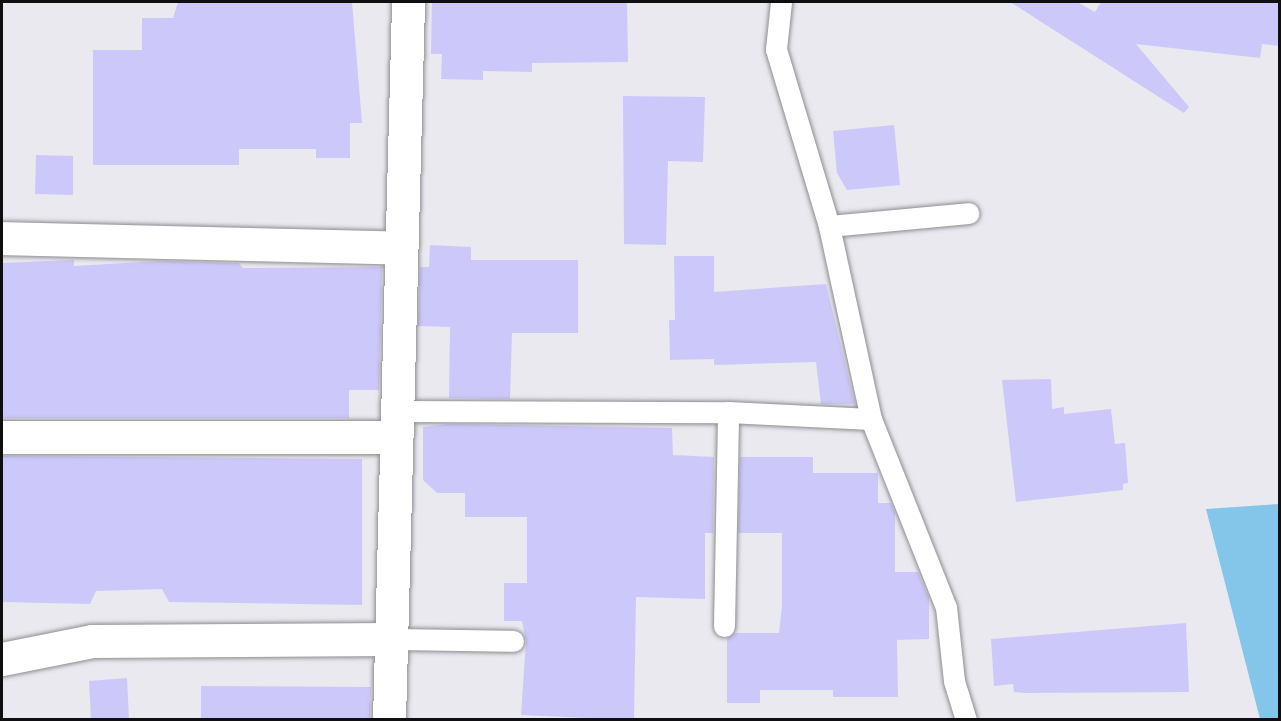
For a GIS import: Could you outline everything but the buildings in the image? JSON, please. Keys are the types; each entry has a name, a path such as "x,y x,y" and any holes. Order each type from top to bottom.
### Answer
{"street":[{"path":"389,720 399,248 408,2"},
{"path":"2,238 399,248"},
{"path":"2,437 396,424"},
{"path":"2,659 92,641 391,639"}],"lane":[{"path":"781,2 776,49 829,226 871,419 946,607 954,681 966,720"},
{"path":"829,226 968,213"},
{"path":"396,424 728,412 871,419"},
{"path":"724,626 728,412"},
{"path":"391,639 513,641"}],"water":[{"path":"1279,504 1279,719 1260,719 1206,509"}]}
